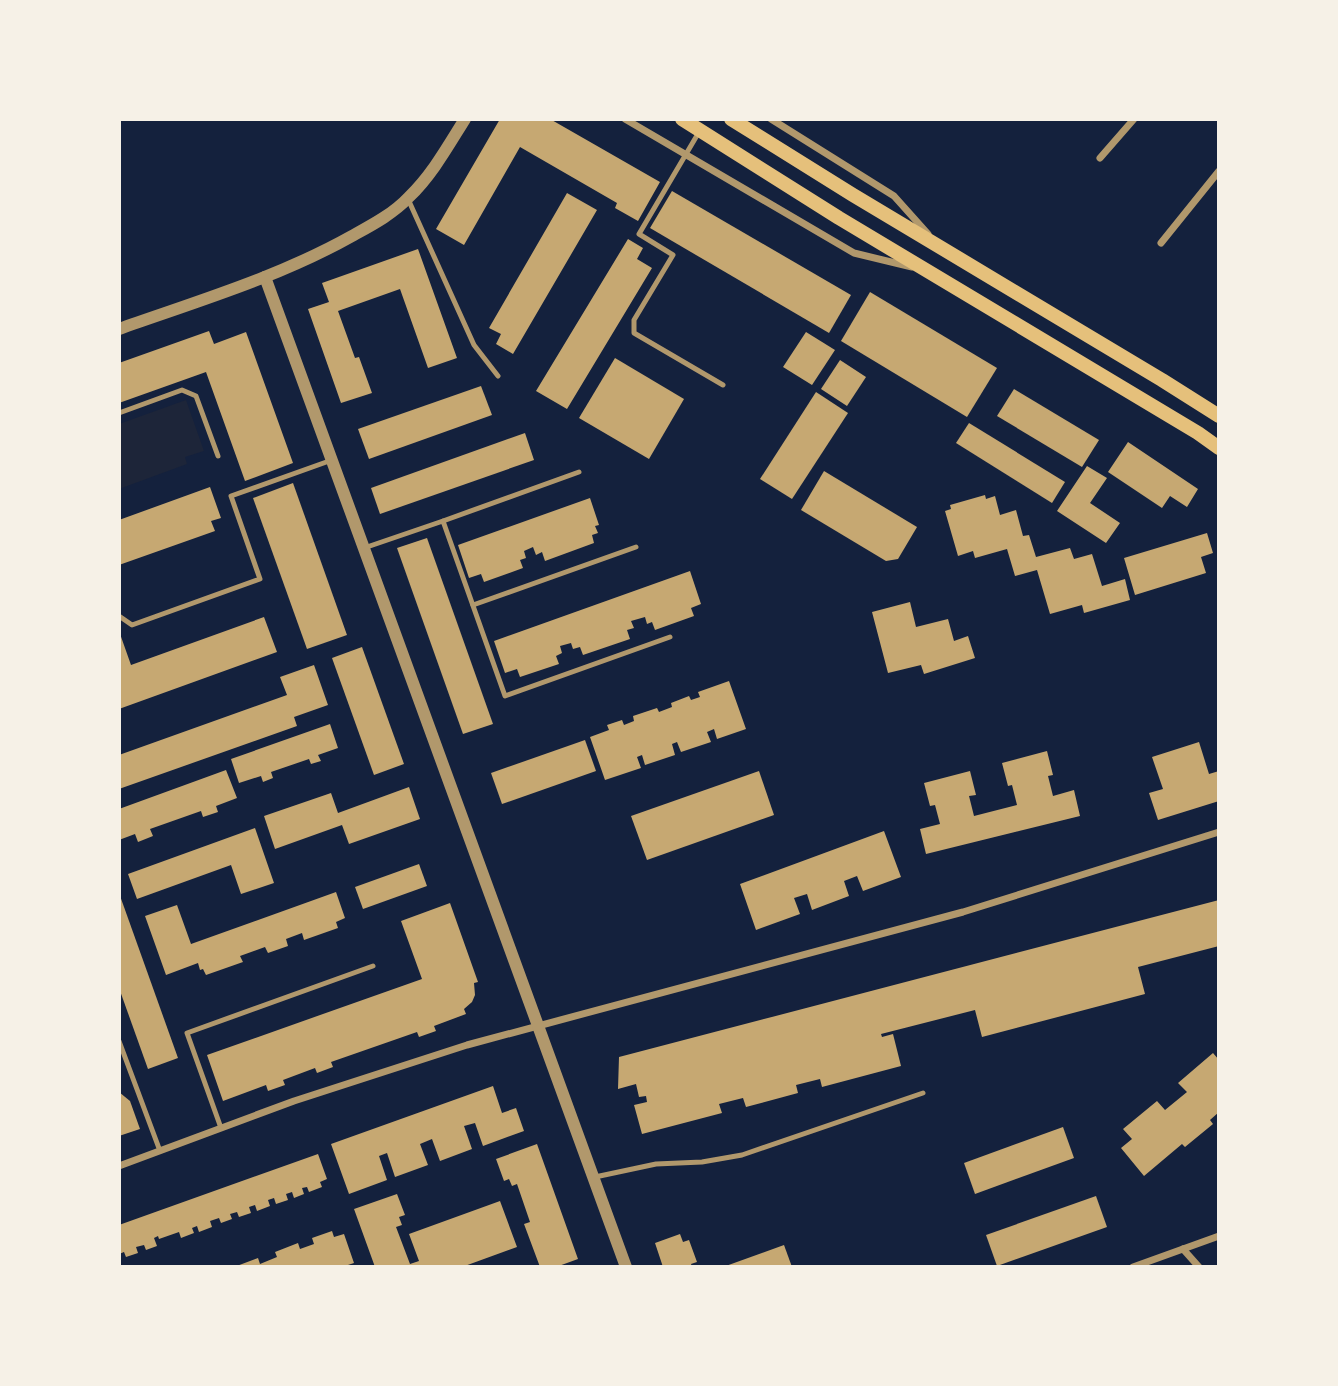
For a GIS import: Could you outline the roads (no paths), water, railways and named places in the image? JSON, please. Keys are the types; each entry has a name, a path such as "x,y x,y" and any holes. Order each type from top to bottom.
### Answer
{"main road":[{"path":"682,119 839,218 1188,426 1219,448"},
{"path":"731,119 1219,416"}],"street":[{"path":"119,329 265,277 303,261 382,219 408,199 430,174 465,119"},
{"path":"625,119 854,253 927,270"},
{"path":"771,119 894,196 941,248"},
{"path":"1100,158 1134,119"},
{"path":"1161,243 1219,171"},
{"path":"265,277 626,1267"},
{"path":"119,1166 294,1101 453,1049 963,912 1219,832"},
{"path":"1133,1267 1219,1236"},
{"path":"1183,1249 1199,1267"}],"lane":[{"path":"701,130 639,234 673,255 634,320 634,333 723,385"},
{"path":"408,199 474,345 498,376"},
{"path":"119,413 182,390 197,396 218,456"},
{"path":"119,616 132,625 260,579 231,496 332,460"},
{"path":"364,548 579,472"},
{"path":"443,520 505,696 670,637"},
{"path":"473,605 636,547"},
{"path":"221,1128 187,1032 373,966"},
{"path":"119,1041 160,1151"},
{"path":"593,1178 656,1164 702,1163 742,1155 923,1093"}]}
